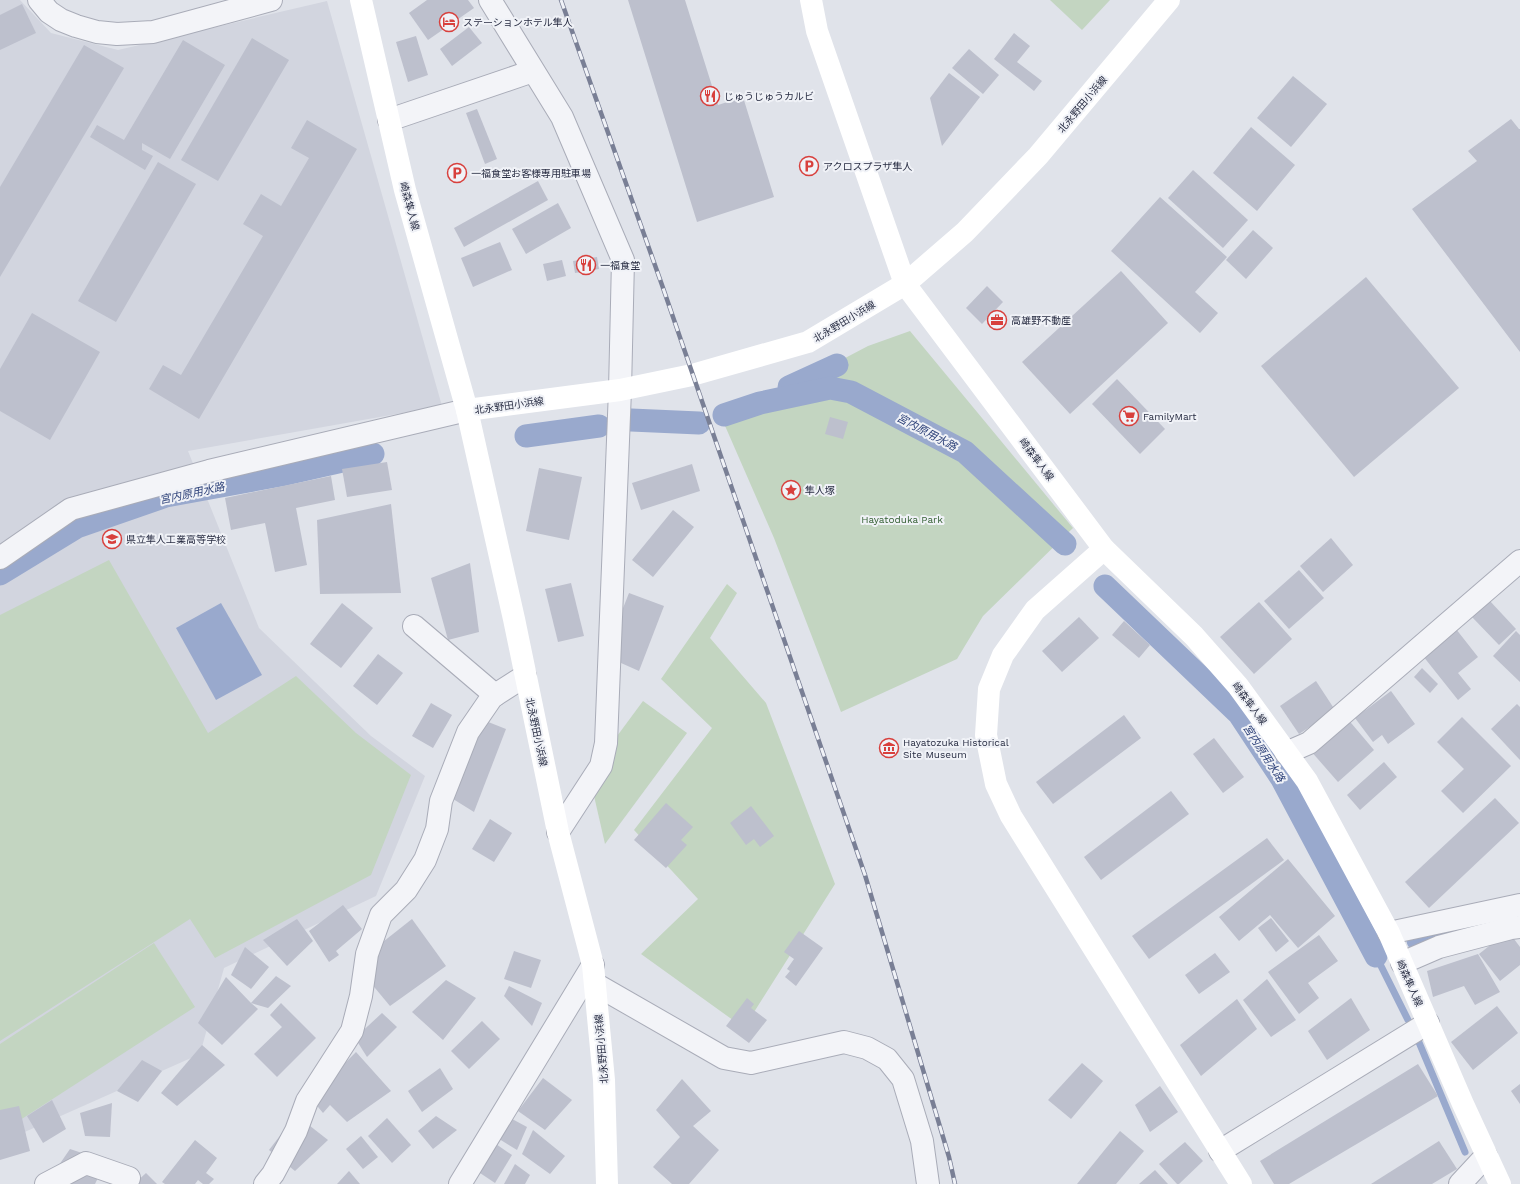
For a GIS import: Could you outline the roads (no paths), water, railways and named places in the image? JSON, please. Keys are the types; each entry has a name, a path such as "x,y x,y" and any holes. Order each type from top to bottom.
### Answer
{"main road":[{"name":"崎森隼人線","path":"361,0 406,190 467,410"},
{"name":"崎森隼人線","path":"810,0 817,32 905,284 1104,549 1194,636 1238,686 1307,781 1388,933 1486,1156 1500,1184"},
{"name":"北永野田小浜線","path":"607,1184 604,1080 594,974 558,832 467,410 620,390 692,375 808,342 905,284 966,232 1038,156 1169,0"},
{"path":"1104,549 1036,610 1003,655 989,689 986,735 996,784 1011,816 1241,1184"}],"street":[{"path":"39,0 49,12 61,20 97,32 117,34 153,32 270,0"},
{"path":"490,0 562,117 623,260 620,390 606,743 601,766 558,832"},
{"path":"389,120 533,71"},
{"path":"0,558 72,509 209,470 467,410"},
{"path":"1286,753 1309,743 1520,562"},
{"path":"414,626 495,695"},
{"path":"265,1184 273,1174 296,1131 307,1101 352,1031 361,996 367,954 381,915 406,890 425,860 437,829 441,801 468,732 492,697 525,676"},
{"path":"1388,933 1520,905"},
{"path":"1402,963 1439,947 1517,930"},
{"path":"460,1184 594,974 724,1058 751,1063 844,1042 867,1048 888,1059 903,1079 922,1141 928,1184"},
{"path":"1220,1151 1428,1023"},
{"path":"1460,1184 1486,1156"},
{"path":"46,1184 86,1163 129,1178 126,1184"}],"water":[{"path":"221,603 262,675 216,700 176,628"}],"waterway":[{"name":"宮内原用水路","path":"789,387 837,365"},
{"name":"宮内原用水路","path":"724,415 760,403 830,388 851,392 965,452 1065,544"},
{"name":"宮内原用水路","path":"631,420 699,423"},
{"name":"宮内原用水路","path":"526,436 599,426"},
{"name":"宮内原用水路","path":"0,574 77,527 166,496 281,475 373,454"},
{"name":"宮内原用水路","path":"1105,586 1239,714 1282,779 1376,956"},
{"name":"宮内原用水路","path":"1418,940 1486,922"},
{"path":"1376,956 1408,1020"},
{"path":"1418,1040 1465,1152"}],"railway":[{"path":"561,0 662,285 865,875 949,1157 955,1184"}],"place":[{"name":"ステーションホテル隼人","path":"449,22"},
{"name":"じゅうじゅうカルビ","path":"710,96"},
{"name":"アクロスプラザ隼人","path":"809,166"},
{"name":"一福食堂お客様専用駐車場","path":"457,173"},
{"name":"一福食堂","path":"586,265"},
{"name":"高雄野不動産","path":"997,320"},
{"name":"FamilyMart","path":"1129,416"},
{"name":"隼人塚","path":"791,490"},
{"name":"県立隼人工業高等学校","path":"112,539"},
{"name":"Hayatozuka Historical Site Museum","path":"889,748"}],"park label":[{"name":"Hayatoduka Park","path":"902,519"}]}
